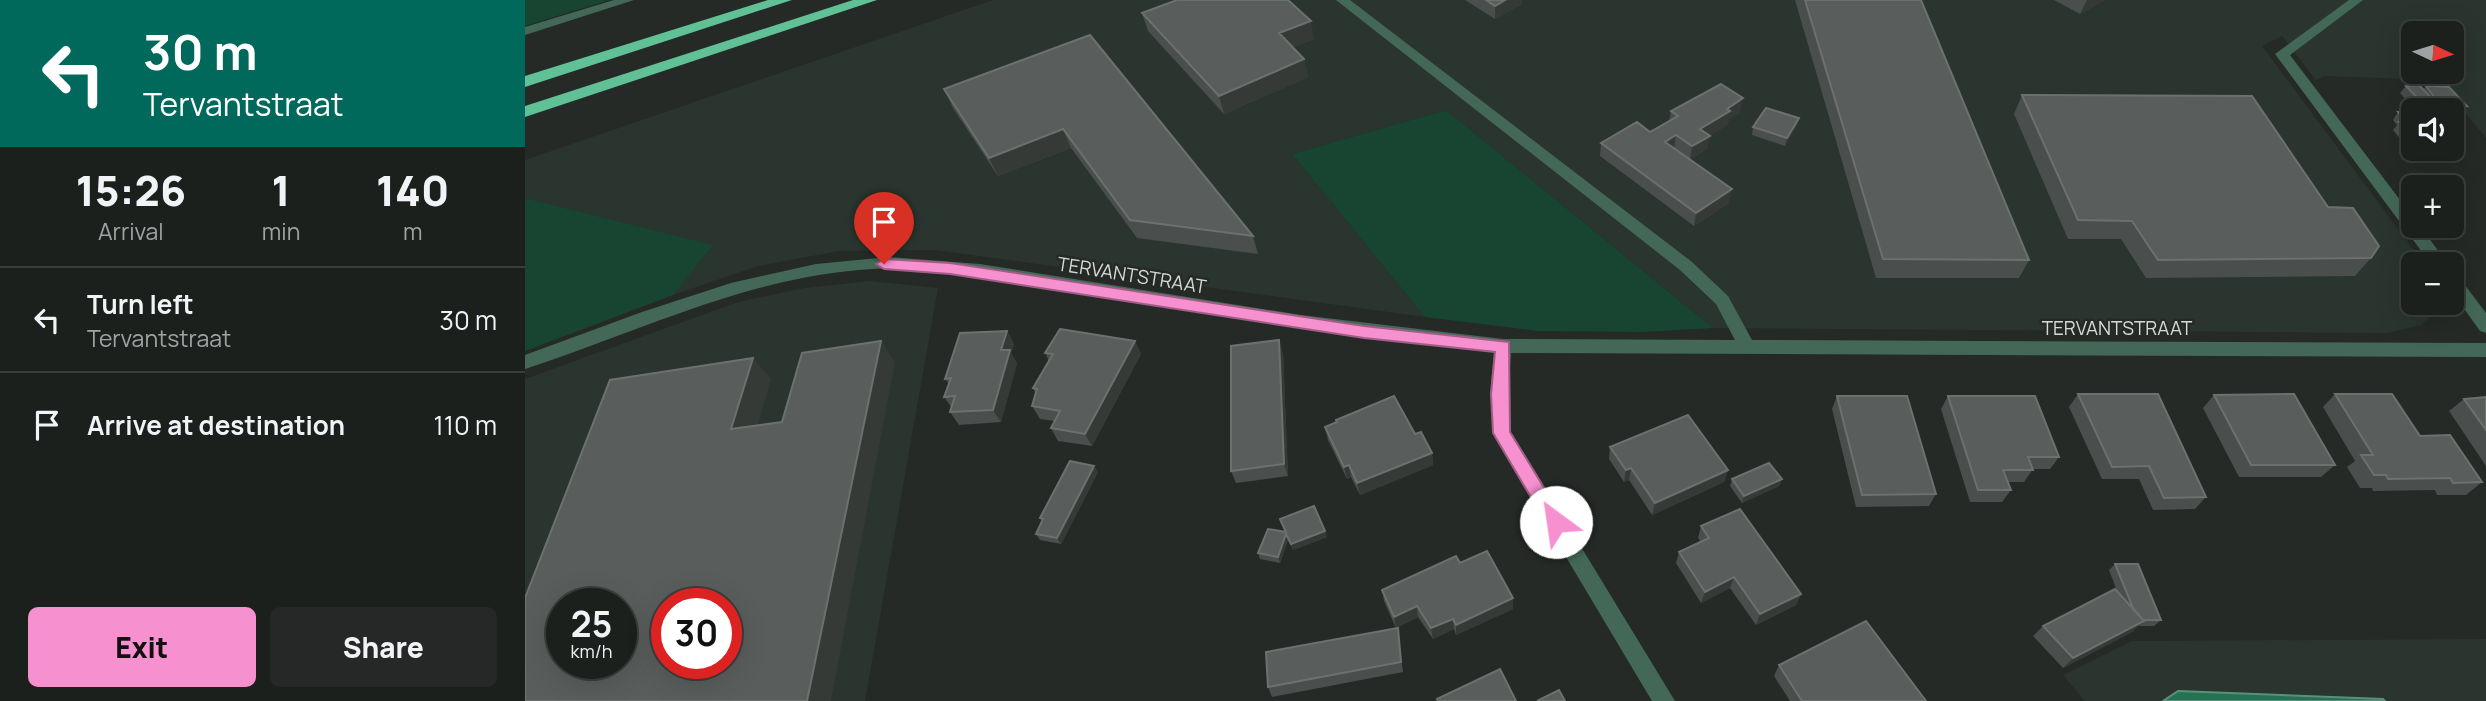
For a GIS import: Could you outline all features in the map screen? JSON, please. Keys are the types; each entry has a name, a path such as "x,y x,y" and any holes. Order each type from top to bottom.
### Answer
{"highway":[{"path":"525,82 784,0"},
{"path":"525,112 869,0"}],"street":[{"path":"525,31 628,0"},
{"path":"1342,0 1686,266 1722,300 1748,347"},
{"path":"2357,0 2282,54 2431,252"},
{"name":"TERVANTSTRAAT","path":"525,362 712,295 773,278 861,264 950,268 1364,332 1503,346 2486,350"},
{"path":"2464,296 2486,326"},
{"path":"1503,346 1499,394 1501,433 1664,701"}],"shaded area":[{"path":"525,0 609,0 525,26"},
{"path":"993,0 2486,0 2486,138 2464,111 2464,98 2453,98 2441,84 2464,84 2464,21 2401,21 2401,79 2324,76 2316,80 2282,36 2262,46 2401,233 2401,238 2405,238 2415,252 2401,252 2401,315 2431,315 2421,325 2387,333 1713,328 1446,110 1292,154 1425,317 935,250 839,251 758,266 673,295 712,245 525,198 525,160"},
{"path":"1446,110 1713,328 1642,332 1538,331 1425,317 1292,154"},
{"path":"525,198 713,245 673,295 525,351"},
{"path":"870,281 938,288 865,701 525,701 525,379 738,302 805,288"},
{"path":"2486,639 2486,701 2085,701 2063,675 2132,641"},
{"path":"2178,691 2383,699 2385,701 2163,701"}],"building":[{"path":"1177,0 1288,0 1311,21 1279,33 1304,59 1219,96 1142,13"},
{"path":"1486,0 1505,0 1495,6"},
{"path":"1805,0 1921,0 2029,260 1883,259"},
{"path":"1090,35 1253,236 1130,220 1063,129 989,158 944,89"},
{"path":"1721,84 1743,98 1727,109 1730,111 1700,129 1710,136 1692,146 1676,135 1665,142 1732,189 1696,213 1601,143 1637,122 1650,132 1678,116 1671,111"},
{"path":"2419,85 2431,98 2417,98 2406,86"},
{"path":"2426,86 2449,87 2459,98 2435,98"},
{"path":"2022,95 2252,96 2328,207 2353,208 2379,246 2371,258 2158,260 2132,221 2078,220"},
{"path":"1766,108 1799,118 1787,138 1753,127"},
{"path":"1060,329 1135,341 1085,434 1051,428 1060,411 1032,406 1037,389 1033,388 1053,354 1045,353"},
{"path":"1007,331 1001,350 1010,350 993,410 950,412 955,396 944,397 951,378 945,379 960,333"},
{"path":"1279,340 1284,464 1231,471 1231,346"},
{"path":"881,341 807,701 525,701 525,598 610,380 753,358 731,429 782,422 802,353"},
{"path":"2078,394 2158,394 2206,497 2164,498 2149,466 2112,467"},
{"path":"2294,394 2335,465 2251,465 2214,395"},
{"path":"2335,394 2392,394 2420,436 2450,435 2482,482 2453,483 2450,478 2388,479 2386,475 2374,475 2361,455 2373,455"},
{"path":"1394,396 1415,434 1421,432 1432,453 1357,483 1349,465 1344,467 1325,427"},
{"path":"1837,396 1907,396 1936,494 1862,495"},
{"path":"1948,396 2035,396 2059,457 2028,457 2033,470 2003,470 2011,490 1978,490"},
{"path":"2486,397 2486,430 2464,399"},
{"path":"1688,415 1728,470 1655,503 1631,468 1626,470 1610,447"},
{"path":"1070,461 1094,466 1057,538 1036,534 1043,519 1040,518"},
{"path":"1769,463 1782,479 1744,496 1732,479"},
{"path":"1314,506 1325,531 1291,544 1286,534 1278,557 1258,553 1268,529 1286,532 1280,519"},
{"path":"1740,509 1801,594 1760,614 1734,577 1705,592 1679,552 1709,538 1701,526"},
{"path":"1487,551 1513,598 1456,625 1453,619 1431,628 1417,606 1394,617 1382,590 1456,556 1460,563"},
{"path":"2115,564 2138,564 2161,620 2143,620 2133,608"},
{"path":"2115,589 2144,621 2073,658 2043,626"},
{"path":"1866,621 1926,701 1802,701 1779,665"},
{"path":"1398,628 1401,662 1268,687 1266,652"},
{"path":"1500,669 1516,701 1437,699"},
{"path":"1559,690 1565,701 1537,701"}],"route":[{"path":"884,264 950,268 1364,332 1503,346 1499,394 1501,433 1556,522"}]}
